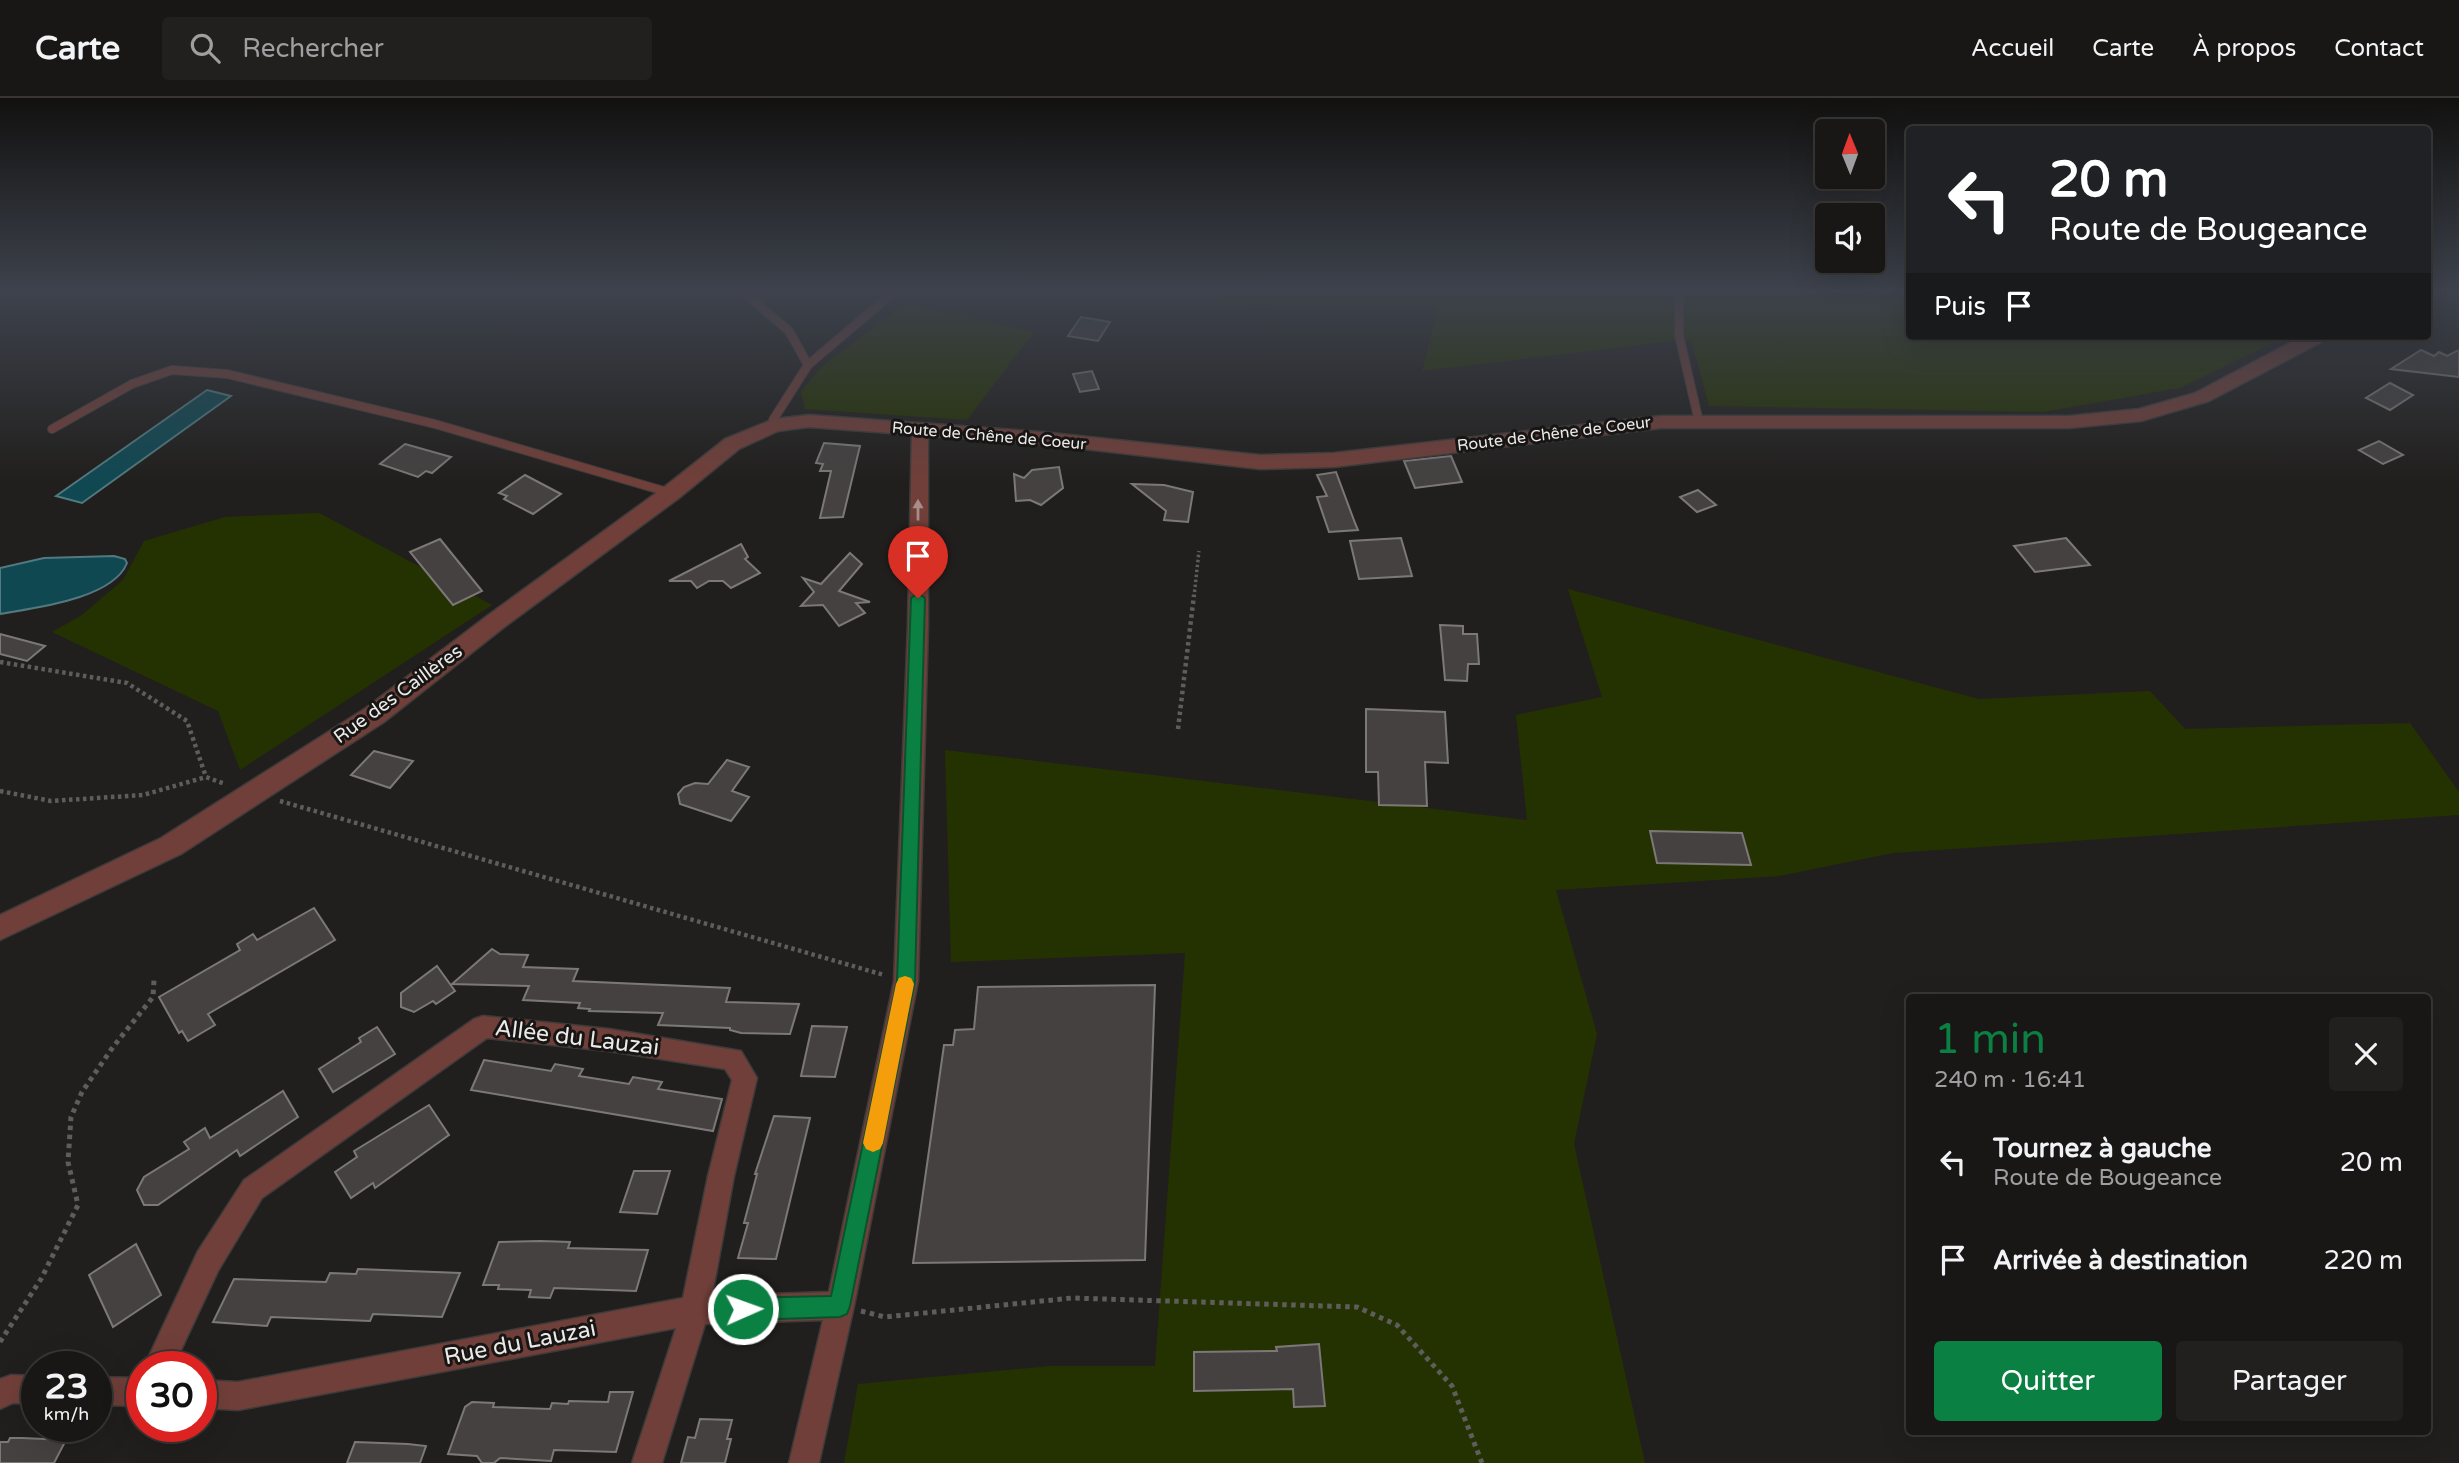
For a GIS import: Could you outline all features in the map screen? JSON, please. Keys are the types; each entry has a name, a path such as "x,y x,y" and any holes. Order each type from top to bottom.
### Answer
{"street":[{"name":"Route de Chêne de Coeur","path":"775,425 809,421 1041,438 1261,462 1334,460 1661,422 2069,422 2141,415 2202,397 2281,356"},
{"name":"Rue des Caillères","path":"0,928 171,846 375,715 495,622 671,493 732,444 775,425"},
{"path":"804,1463 840,1306 906,981 918,625 920,430"},
{"name":"Allée du Lauzai","path":"166,1351 208,1261 253,1189 483,1027 609,1040 732,1059 745,1078 721,1176 695,1310 647,1463"},
{"name":"Rue du Lauzai","path":"217,1395 238,1396 695,1310 840,1306"},
{"path":"0,1395 11,1389 21,1389"}],"lane":[{"path":"803,356 808,365"},
{"path":"775,425 773,420 808,365 819,356"},
{"path":"1684,356 1699,422"},
{"path":"52,429 132,384 173,370 227,374 435,424 671,493"}],"path":[{"path":"1178,729 1199,551"},
{"path":"0,662 127,683 187,721 206,777 143,795 51,801 0,790"},
{"path":"253,793 906,981"},
{"path":"0,1342 41,1279 78,1205 68,1162 71,1117 90,1080 153,997 154,981"},
{"path":"840,1306 885,1317 1072,1298 1357,1307 1397,1325 1452,1386 1482,1463"}],"green space":[{"path":"836,356 1016,356 967,420 805,409 801,392 820,368"},
{"path":"1426,356 1551,356 1422,371"},
{"path":"1695,356 2246,356 2180,388 2043,412 1709,406"},
{"path":"319,513 492,605 240,770 218,711 52,632 82,615 123,580 144,541 225,517"},
{"path":"1568,589 1979,699 2150,691 2185,729 2410,723 2459,792 2459,815 1893,853 1779,876 1556,890 1597,1034 1574,1144 1645,1463 844,1463 858,1384 1051,1366 1155,1366 1185,953 951,962 945,750 1527,820 1516,715 1602,697"}],"water":[{"path":"207,390 231,396 82,503 56,496"},
{"path":"114,556 125,559 127,563 119,575 106,585 71,600 0,614 0,568 44,558"}],"building":[{"path":"2412,356 2459,356 2459,377 2391,369"},
{"path":"1092,371 1099,389 1080,392 1073,374"},
{"path":"2390,383 2413,395 2390,410 2366,398"},
{"path":"2379,441 2403,455 2383,464 2359,450"},
{"path":"824,443 860,446 843,517 820,518 831,471 820,471 823,464 816,463"},
{"path":"405,444 451,457 432,473 426,471 418,477 380,464"},
{"path":"1451,456 1462,482 1415,488 1404,461"},
{"path":"1059,467 1063,488 1041,505 1030,500 1016,501 1014,474 1024,478 1032,470"},
{"path":"1336,472 1358,530 1329,532 1317,497 1327,496 1317,475"},
{"path":"525,475 561,494 533,514 504,499 507,496 499,493"},
{"path":"1132,484 1164,485 1193,492 1188,522 1164,520 1166,511"},
{"path":"1698,490 1716,505 1697,512 1680,497"},
{"path":"1401,538 1412,576 1359,579 1350,541"},
{"path":"2066,538 2090,565 2035,572 2014,546"},
{"path":"440,539 482,591 453,605 410,552"},
{"path":"741,544 748,557 745,559 760,573 731,588 723,581 709,581 697,588 691,581 669,581"},
{"path":"850,553 862,564 839,591 870,602 856,603 865,613 839,626 823,605 801,606 814,592 803,578 821,584"},
{"path":"1440,625 1463,626 1463,634 1477,634 1479,664 1468,664 1467,681 1445,680"},
{"path":"0,634 45,646 27,661 0,654"},
{"path":"1366,709 1445,712 1448,763 1425,762 1427,806 1379,805 1378,772 1366,772"},
{"path":"374,751 413,761 390,788 351,775"},
{"path":"727,760 749,767 732,791 749,797 731,821 680,804 678,794 684,787 695,783 708,784"},
{"path":"1650,831 1742,833 1751,865 1657,863"},
{"path":"314,908 335,940 208,1014 215,1025 188,1041 182,1031 179,1033 159,997 240,950 237,944 253,934 257,940"},
{"path":"492,949 500,954 528,955 523,967 578,969 573,981 730,988 726,1002 799,1004 790,1034 741,1033 730,1028 658,1025 663,1013 589,1011 590,1009 578,1008 580,1003 523,1000 529,986 452,984"},
{"path":"437,966 455,991 436,1004 433,1001 414,1012 401,1007 401,993"},
{"path":"1155,985 1145,1260 913,1263 944,1045 953,1045 955,1030 974,1029 978,987"},
{"path":"812,1026 847,1027 835,1077 801,1076"},
{"path":"377,1027 395,1054 333,1092 319,1069 361,1042 359,1038"},
{"path":"484,1060 551,1071 555,1064 583,1069 579,1076 629,1084 633,1077 662,1082 658,1089 722,1099 713,1131 471,1090"},
{"path":"283,1091 298,1117 240,1156 237,1150 158,1205 144,1205 137,1190 144,1177 189,1149 184,1142 205,1128 210,1138"},
{"path":"429,1105 449,1135 375,1188 373,1183 351,1198 335,1172 357,1157 354,1151"},
{"path":"774,1116 810,1118 776,1259 738,1258 748,1223 744,1223 755,1174"},
{"path":"634,1171 670,1171 657,1214 620,1212"},
{"path":"499,1242 570,1242 568,1248 648,1250 636,1291 554,1288 550,1298 529,1297 531,1290 498,1289 499,1285 483,1285"},
{"path":"136,1244 161,1295 113,1327 89,1275"},
{"path":"358,1269 460,1273 442,1317 373,1314 370,1321 271,1317 267,1326 213,1322 234,1279 326,1282 330,1273 356,1274"},
{"path":"1319,1344 1325,1406 1294,1407 1293,1389 1194,1391 1194,1352 1277,1351 1276,1347"},
{"path":"610,1392 633,1392 616,1452 554,1450 551,1461 500,1458 494,1463 482,1463 477,1456 448,1454 465,1407 472,1402 494,1403 493,1407 550,1409 552,1403 608,1402"},
{"path":"700,1419 732,1420 725,1463 681,1463 688,1437 695,1438"},
{"path":"10,1438 21,1438 21,1442 65,1442 54,1463 0,1463 0,1442 8,1442"},
{"path":"355,1442 426,1446 420,1463 347,1463"}],"slow traffic":[{"path":"873,1143 905,984"}],"route":[{"path":"743,1309 840,1306 906,981 918,598"}]}
